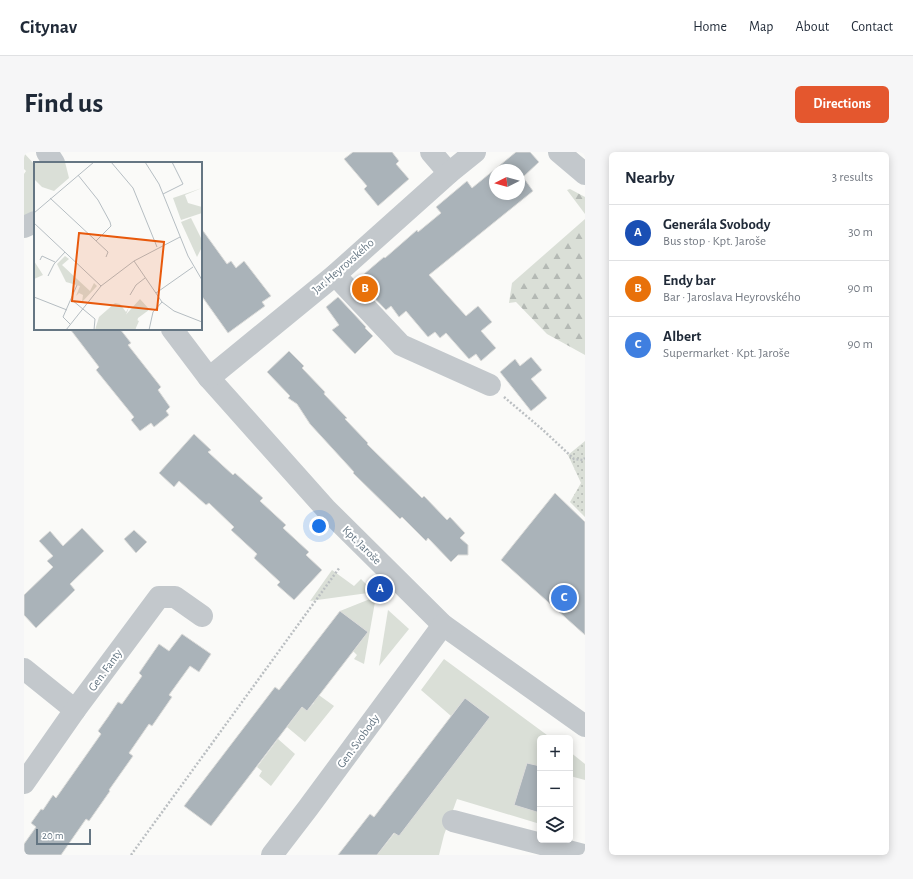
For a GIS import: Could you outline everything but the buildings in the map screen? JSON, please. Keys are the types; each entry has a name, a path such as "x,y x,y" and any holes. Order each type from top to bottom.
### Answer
{"street":[{"path":"47,152 53,162"},
{"path":"431,152 449,173"},
{"name":"Jar. Heyrovského","path":"209,378 335,275 449,173 475,152"},
{"path":"559,152 585,174"},
{"path":"24,227 34,222"},
{"path":"335,275 401,345 490,385"},
{"name":"Kpt. Jaroše","path":"173,330 209,378 326,509 443,625 585,726"},
{"name":"Gen. Fanty","path":"24,784 75,710 159,597 175,597 202,616"},
{"name":"Gen. Svobody","path":"272,855 443,625"},
{"path":"24,669 75,710"},
{"path":"452,821 582,848"}],"path":[{"path":"490,385 543,430 574,459 583,460 585,458"},
{"path":"131,855 340,567"}],"green space":[{"path":"24,153 34,164 34,210 24,219 24,174 26,171 24,169"},
{"path":"570,189 585,197 585,214 567,190"},
{"path":"585,219 585,355 547,334 516,302 509,303 512,283"},
{"path":"585,441 585,517 570,502 581,483 568,455"},
{"path":"332,570 354,586 361,579 371,589 368,593 310,601"},
{"path":"370,599 375,602 364,664 354,659 357,655 352,650 356,648 368,632 340,611"},
{"path":"388,610 409,629 379,666"},
{"path":"444,659 547,735 537,735 537,765 527,763 514,805 537,812 537,823 457,799 444,835 439,855 377,855 489,716 465,698 451,716 421,690"},
{"path":"316,693 334,706 305,742 287,727 302,707 307,711 314,703 311,700"},
{"path":"278,739 295,754 271,786 259,776 262,771 257,767"},
{"path":"573,754 585,764 585,780 573,777"}],"place":[{"name":"Endy bar","path":"365,289"},
{"name":"Generála Svobody","path":"380,589"},
{"name":"Albert","path":"564,598"}]}
